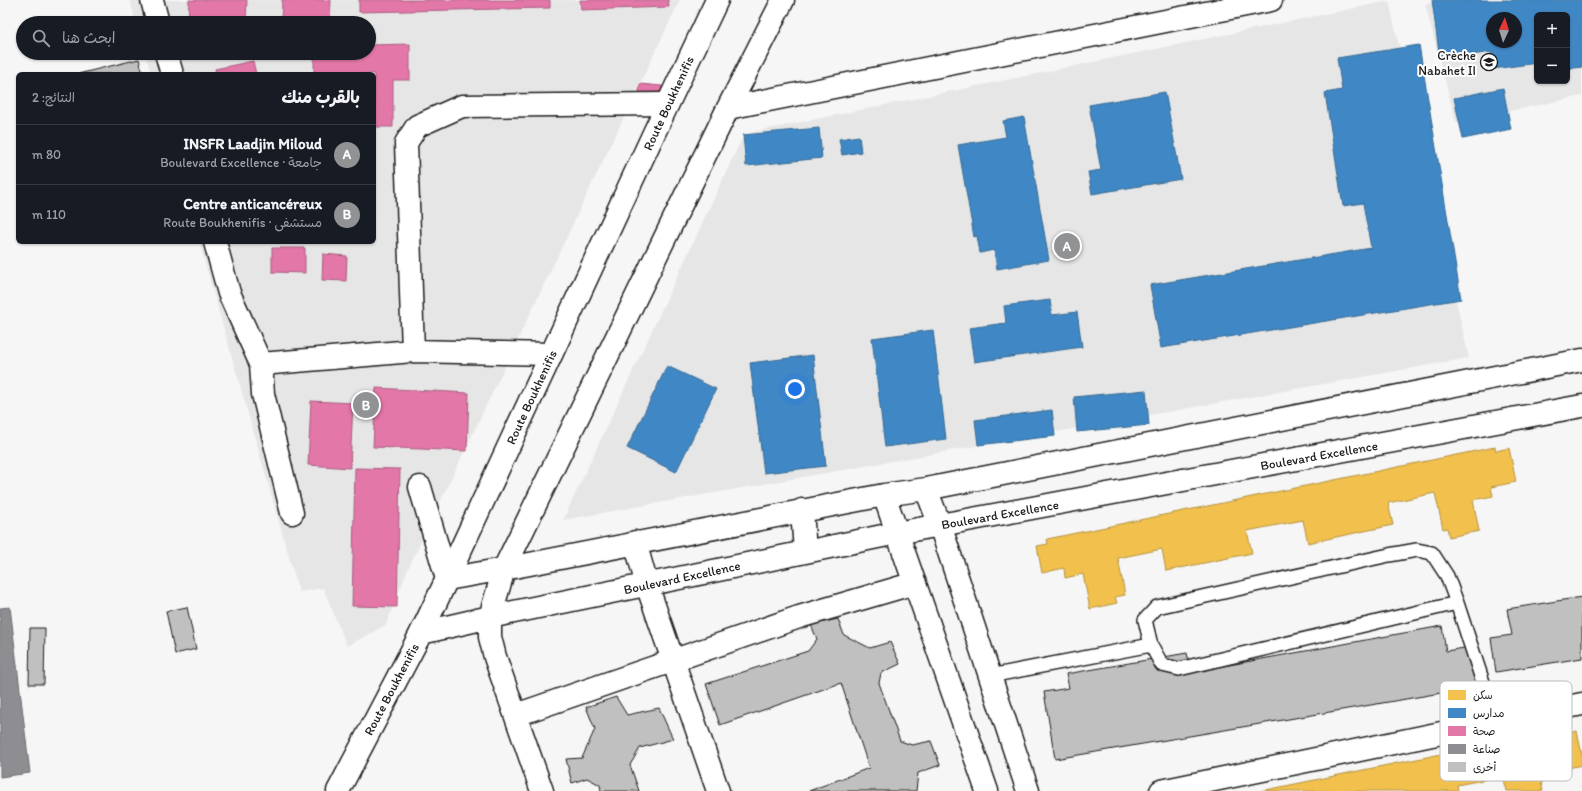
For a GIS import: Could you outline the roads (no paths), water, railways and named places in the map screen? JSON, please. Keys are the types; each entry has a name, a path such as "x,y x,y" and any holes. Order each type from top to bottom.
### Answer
{"street":[{"path":"152,0 156,16"},
{"name":"Route Boukhenifis","path":"338,791 447,579 667,104 717,0"},
{"path":"542,791 495,657 490,637 490,617 504,569 728,108 783,0"},
{"path":"728,108 1271,0"},
{"path":"168,60 171,72"},
{"path":"414,351 406,143 418,126 462,106 667,104"},
{"path":"216,244 229,293 261,364 263,394 292,513"},
{"path":"261,364 414,351 551,354"},
{"path":"420,487 447,579 802,510 884,495 926,490 1582,360"},
{"name":"Boulevard Excellence","path":"420,633 490,617 897,533 1582,406"},
{"path":"926,490 940,525 1028,791"},
{"path":"884,495 988,791"},
{"path":"802,510 805,552"},
{"path":"635,542 646,585 718,791"},
{"path":"516,715 673,662 799,617 915,582"},
{"path":"1572,706 1582,704"},
{"path":"1160,791 1440,734"}],"lane":[{"path":"1457,603 1179,669 1162,665 1151,645 1145,620 1157,607 1417,550 1432,554 1447,576 1457,603 1483,681"},
{"path":"990,676 1151,645"}],"place":[{"name":"Crèche Nabahet II","path":"1489,62"},
{"name":"INSFR Laadjin Miloud","path":"1067,246"},
{"name":"Centre anticancéreux","path":"366,405"}]}
